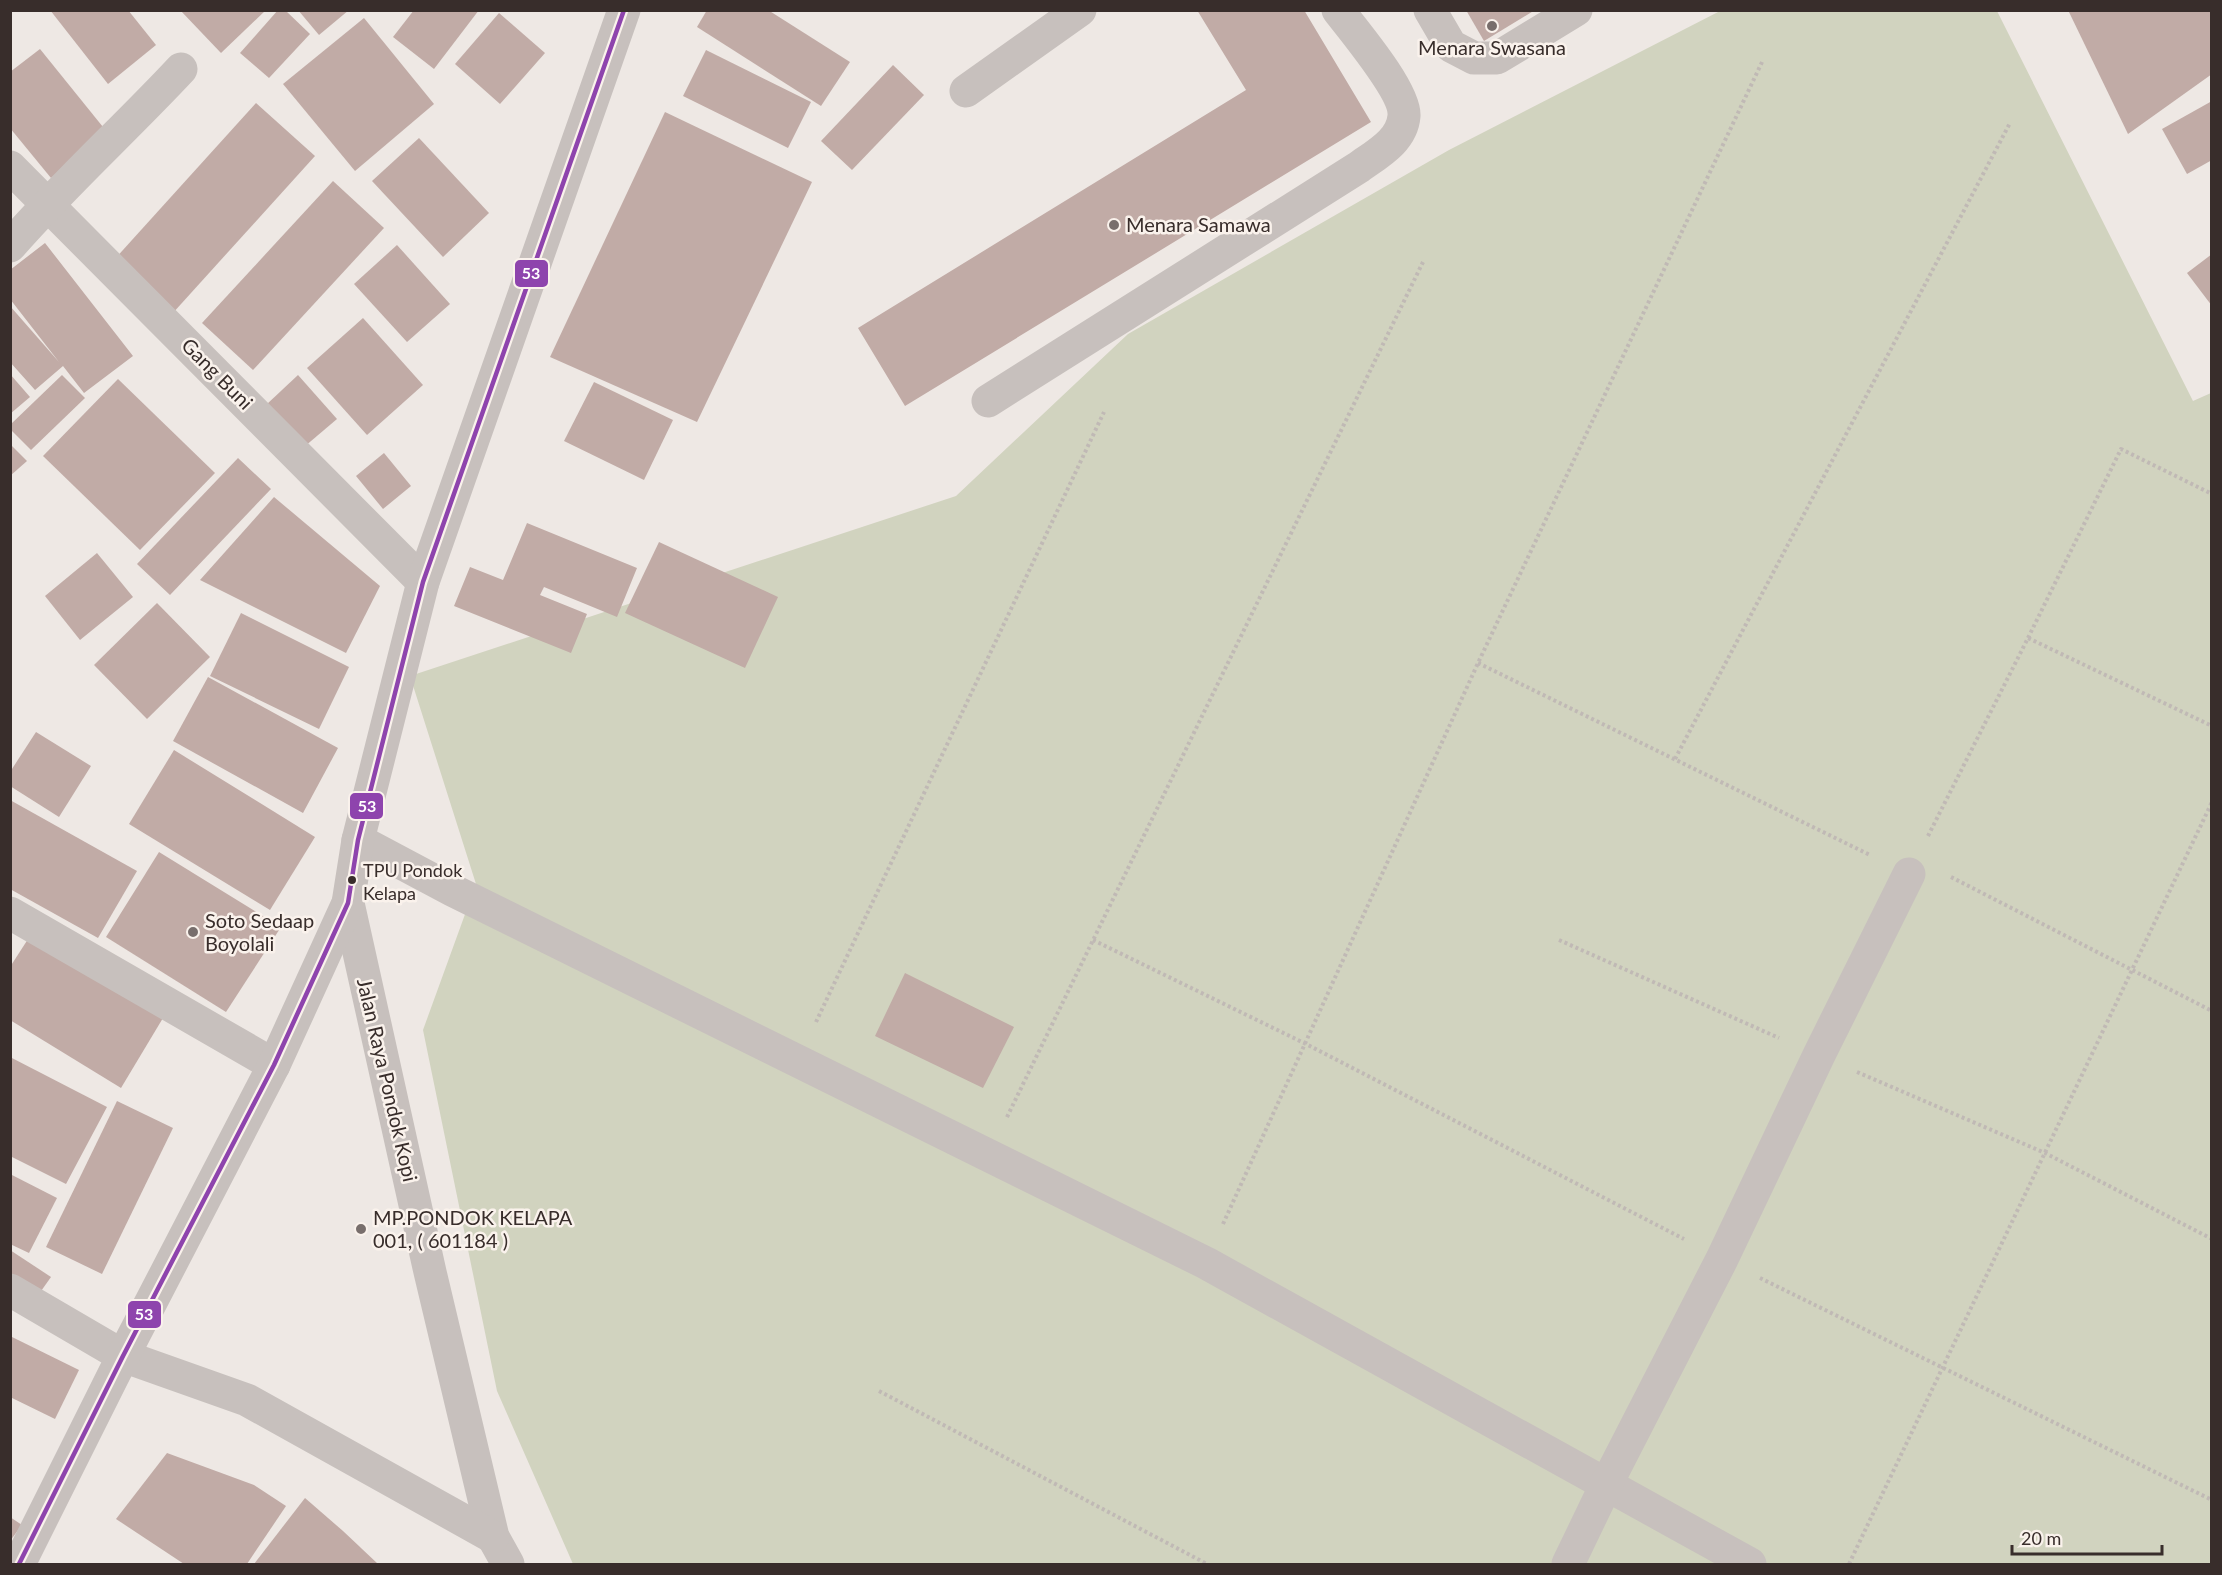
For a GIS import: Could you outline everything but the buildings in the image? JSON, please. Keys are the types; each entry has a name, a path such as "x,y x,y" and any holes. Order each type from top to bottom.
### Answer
{"street":[{"path":"20,1564 123,1356 274,1065 348,903 358,840 423,582 624,10"},
{"path":"966,91 1080,10"},
{"path":"988,402 1359,167 1394,140 1404,118 1403,104 1372,54 1338,10"},
{"path":"1430,10 1451,46 1474,58 1497,58 1576,10"},
{"path":"10,246 47,204 129,124 181,69"},
{"name":"Gang Buni","path":"10,167 423,582"},
{"path":"358,840 452,890 1206,1263 1750,1564"},
{"path":"1568,1564 1722,1259 1912,866"},
{"name":"Jalan Raya Pondok Kopi","path":"348,903 425,1249 500,1550"},
{"path":"10,913 274,1065"},
{"name":"Jalan Raya Pondok Kopi","path":"10,1290 123,1356 247,1400 500,1550"}],"path":[{"path":"1206,1263 1478,663 1763,60"},
{"path":"1675,759 2010,123"},
{"path":"988,1155 1423,262"},
{"path":"798,1061 1104,412"},
{"path":"1912,866 2121,449 2211,494"},
{"path":"2028,638 2211,726"},
{"path":"1478,663 1675,759 1912,866 2131,970 2211,1011"},
{"path":"1849,1564 2211,802"},
{"path":"1093,940 1304,1043 1722,1259 2211,1500"},
{"path":"1559,940 2045,1153 2211,1239"},
{"path":"879,1391 1207,1564"}],"green space":[{"name":"TPU Pondok Kelapa","path":"1720,11 1997,11 2193,401 2211,393 2211,1564 573,1564 497,1391 423,1030 476,884 410,676 956,496 1128,334 1449,150"}],"transit line":[{"name":"53","path":"19,1564 123,1356 274,1065 348,903 358,840 423,582 624,10"}],"place":[{"name":"Menara Swasana","path":"1492,26"},
{"name":"Menara Samawa","path":"1114,225"},
{"name":"TPU Pondok Kelapa","path":"352,880"},
{"name":"Soto Sedaap Boyolali","path":"193,932"},
{"name":"MP.PONDOK KELAPA 001, ( 601184 )","path":"361,1229"}]}
